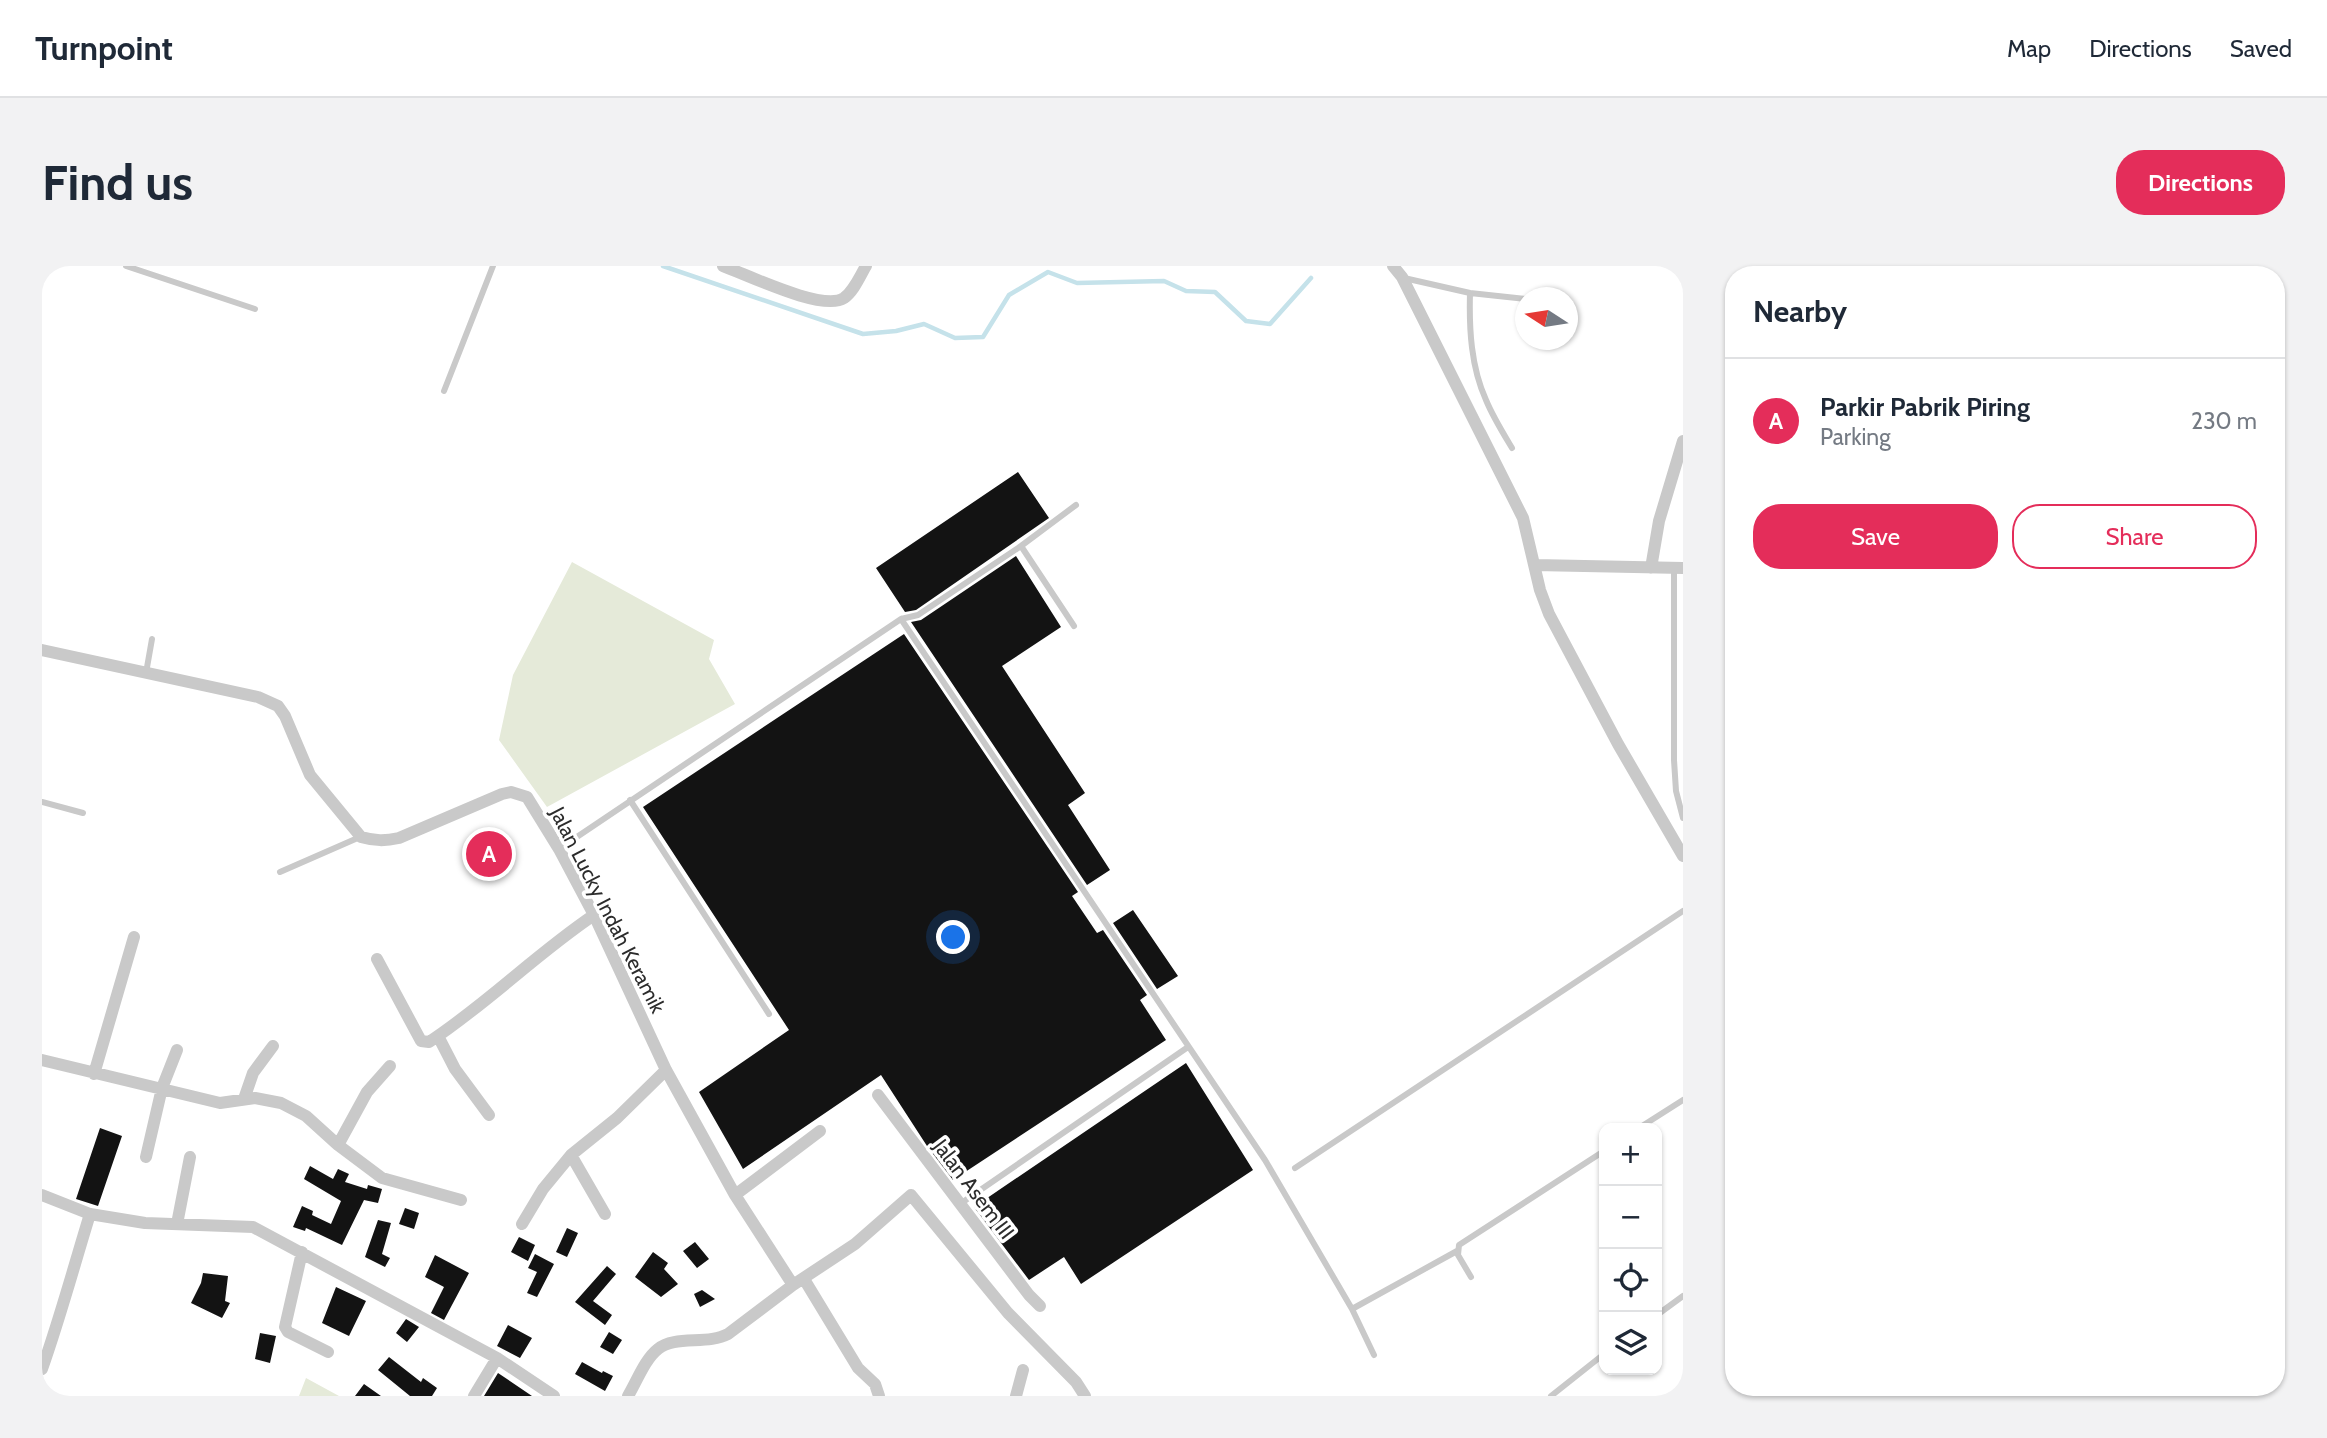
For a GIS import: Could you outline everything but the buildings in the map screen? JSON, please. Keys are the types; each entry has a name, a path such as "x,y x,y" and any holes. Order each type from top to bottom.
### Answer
{"street":[{"path":"723,266 819,302 842,299 850,293 866,266"},
{"path":"1393,266 1402,277 1523,518 1540,590 1549,614 1618,744 1683,856"},
{"path":"1651,568 1659,521 1683,441"},
{"path":"1535,565 1679,568"},
{"path":"42,650 247,695 278,706 285,716 310,775 362,836"},
{"name":"Jalan Lucky Indah Keramik","path":"362,836 376,841 399,838 492,797 511,792 527,797 559,849 666,1070 735,1195 858,1368 875,1384 879,1396"},
{"path":"377,959 421,1041 429,1042 593,915"},
{"path":"94,1073 134,937"},
{"path":"438,1036 456,1069 489,1115"},
{"path":"244,1099 253,1073 273,1046"},
{"path":"146,1157 162,1088 177,1050"},
{"path":"42,1060 220,1103 266,1098 294,1109 313,1121 338,1145 382,1178 460,1200"},
{"path":"338,1145 367,1092 390,1066"},
{"path":"522,1224 543,1189 571,1155 617,1118 666,1070"},
{"name":"Jalan Asem III","path":"878,1094 1040,1306"},
{"path":"735,1195 820,1131"},
{"path":"571,1155 604,1214"},
{"path":"177,1223 190,1157"},
{"path":"42,1195 90,1214 145,1223 253,1227 497,1358 554,1396"},
{"path":"628,1396 659,1348 671,1343 720,1339 855,1244 911,1195 1008,1313 1076,1382 1085,1396"},
{"path":"42,1369 60,1319 65,1293 90,1214"},
{"path":"302,1252 285,1327 288,1332 328,1352"},
{"path":"474,1396 497,1358"},
{"path":"1016,1396 1023,1370"},
{"path":"1072,1396 1076,1382"}],"lane":[{"path":"125,266 255,309"},
{"path":"444,391 493,266"},
{"path":"1402,277 1470,293 1515,298"},
{"path":"1470,293 1469,328 1485,400 1512,449"},
{"path":"559,849 901,619 918,615 1021,546 1076,505"},
{"path":"1021,546 1074,626"},
{"path":"1679,568 1674,760 1676,791 1683,818"},
{"path":"901,619 1265,1160 1352,1309 1374,1355"},
{"path":"146,673 152,639"},
{"path":"630,800 769,1014"},
{"path":"42,802 83,813"},
{"path":"281,872 362,836"},
{"path":"1294,1168 1681,912"},
{"path":"960,1204 1188,1047"},
{"path":"1647,1123 1683,1100"},
{"path":"1352,1309 1457,1251 1460,1244 1599,1154"},
{"path":"1457,1251 1471,1277"},
{"path":"1661,1312 1683,1296"},
{"path":"1550,1396 1599,1358"}],"green space":[{"path":"572,562 714,640 709,659 735,704 547,807 499,740 513,675"},
{"path":"306,1378 339,1396 299,1396"}],"waterway":[{"path":"663,266 863,334 896,331 924,324 955,338 983,337 1009,295 1048,272 1077,283 1164,281 1186,291 1215,292 1246,321 1270,324 1311,278"}],"place":[{"name":"Parkir Pabrik Piring","path":"489,854"}]}
